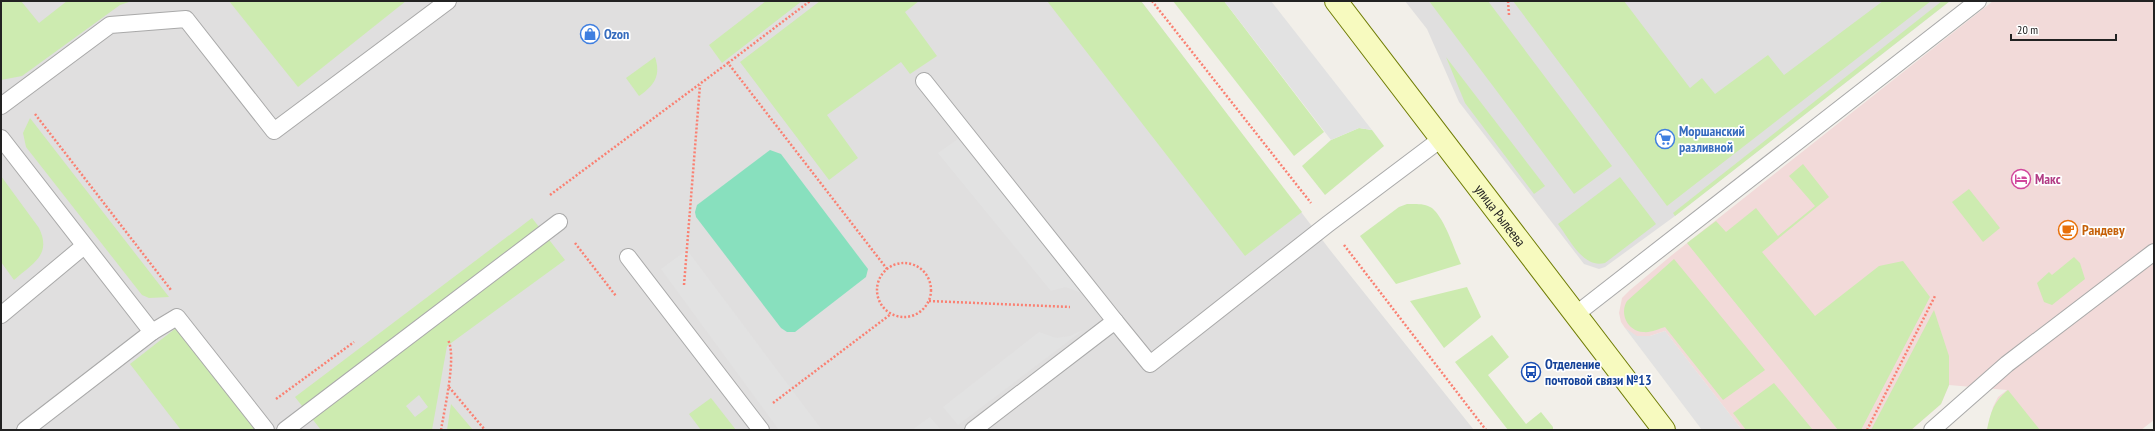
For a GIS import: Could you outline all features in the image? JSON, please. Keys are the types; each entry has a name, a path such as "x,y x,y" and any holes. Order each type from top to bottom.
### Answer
{"main road":[{"name":"улица Рылеева","path":"1336,1 1664,430"}],"lane":[{"path":"1,106 110,24 186,19 274,131 448,1"},
{"path":"1575,315 1978,1"},
{"path":"924,81 1109,315 1150,364 1328,224 1441,139"},
{"path":"1,138 152,332"},
{"path":"285,430 436,317 559,222"},
{"path":"1,315 84,246"},
{"path":"1932,430 2007,364 2154,252"},
{"path":"628,257 757,424"},
{"path":"972,430 1109,315"},
{"path":"25,430 152,332 177,317 266,430"}],"path":[{"path":"549,197 810,1"},
{"path":"1508,1 1509,15"},
{"path":"728,63 887,269"},
{"path":"680,326 700,84"},
{"path":"18,93 175,295"},
{"path":"559,222 616,296"},
{"path":"900,263 907,263 925,273 931,286 929,301 925,307 913,315 906,317 891,314 881,306 877,293 879,279 887,269 900,263"},
{"path":"1867,430 1935,296"},
{"path":"929,301 1109,315"},
{"path":"757,424 891,314"},
{"path":"436,317 452,346 449,387 441,430"},
{"path":"275,400 358,338"},
{"path":"449,387 485,430"}],"shaded area":[{"path":"1,1 1141,1 1330,250 1474,430 1,430"},
{"path":"1224,1 1271,1 1372,130 1359,128 1331,140"},
{"path":"1405,1 1950,1 1675,216 1605,267 1599,269 1584,264 1459,102 1427,29"},
{"path":"1993,1 2154,1 2154,420 2141,430 1987,430 1993,407 1998,397 2007,390 1949,385 1941,404 1911,430 1742,430 1665,331 1650,336 1636,336 1625,328 1621,322 1619,313 1622,298 1672,255"},
{"path":"958,139 1082,293 1066,287 1051,291 938,153"},
{"path":"687,250 822,430 779,430 661,269"},
{"path":"1625,328 1637,336 1650,336 1665,331 1742,430 1702,430"},
{"path":"1083,330 958,425 943,407 1039,332 1056,338 1070,336"},
{"path":"930,417 941,430 912,430"}],"green space":[{"path":"1,1 21,1 39,23 67,1 132,1 120,5 22,76 1,80"},
{"path":"229,1 406,1 298,87"},
{"path":"766,1 802,1 722,63 709,45"},
{"path":"820,1 919,1 905,12 937,56 910,74 901,62 827,115 858,158 829,180 740,62"},
{"path":"1047,1 1141,1 1302,212 1245,256"},
{"path":"1173,1 1224,1 1324,132 1294,156"},
{"path":"1429,1 1488,1 1612,166 1574,194"},
{"path":"1513,1 1624,1 1690,88 1702,78 1715,94 1768,55 1784,75 1883,1 1931,1 1667,206"},
{"path":"1942,1 1950,1 1675,216 1673,213"},
{"path":"655,57 657,63 657,74 653,84 639,96 626,78"},
{"path":"1446,57 1545,186 1534,194 1465,103"},
{"path":"30,118 169,297 149,298 142,295 26,147 23,133"},
{"path":"1359,128 1372,130 1384,146 1325,195 1302,166 1331,140"},
{"path":"770,150 781,154 868,269 866,277 795,332 787,332 781,328 696,217 695,212 697,205"},
{"path":"1803,164 1829,197 1762,252 1815,316 1879,266 1903,261 1930,297 1861,430 1838,430 1687,243 1716,221 1726,232 1756,208 1778,236 1815,206 1789,176"},
{"path":"1,176 39,228 43,245 42,252 34,263 14,280 1,262"},
{"path":"1620,177 1656,224 1605,263 1597,264 1583,257 1577,251 1558,224"},
{"path":"1969,189 2000,228 1983,242 1952,202"},
{"path":"1407,204 1426,205 1437,213 1449,234 1461,264 1396,284 1360,236 1399,207"},
{"path":"532,218 565,260 447,346 432,430 321,430 295,397","holes":["419,395 428,407 415,417 406,406"]},
{"path":"2074,257 2080,263 2085,279 2052,305 2044,302 2037,283 2049,272 2052,275"},
{"path":"1674,259 1765,370 1723,400 1665,327 1654,331 1643,332 1633,329 1626,321 1624,311 1627,301"},
{"path":"1467,287 1481,317 1444,348 1410,301"},
{"path":"1934,310 1949,356 1949,385 1941,404 1911,430 1871,430"},
{"path":"176,328 256,430 181,430 130,364"},
{"path":"1492,335 1509,357 1488,375 1526,424 1541,412 1553,427 1553,430 1508,430 1455,362"},
{"path":"1774,383 1813,430 1746,430 1733,413"},
{"path":"2008,390 2040,430 1987,430 1993,408 1999,398"},
{"path":"711,398 736,430 701,430 689,414"},
{"path":"451,404 473,430 447,430"}],"place":[{"name":"Ozon","path":"590,34"},
{"name":"Моршанский разливной","path":"1665,139"},
{"name":"Макс","path":"2021,179"},
{"name":"Рандеву","path":"2068,230"},
{"name":"Отделение почтовой связи №13","path":"1531,372"}]}
